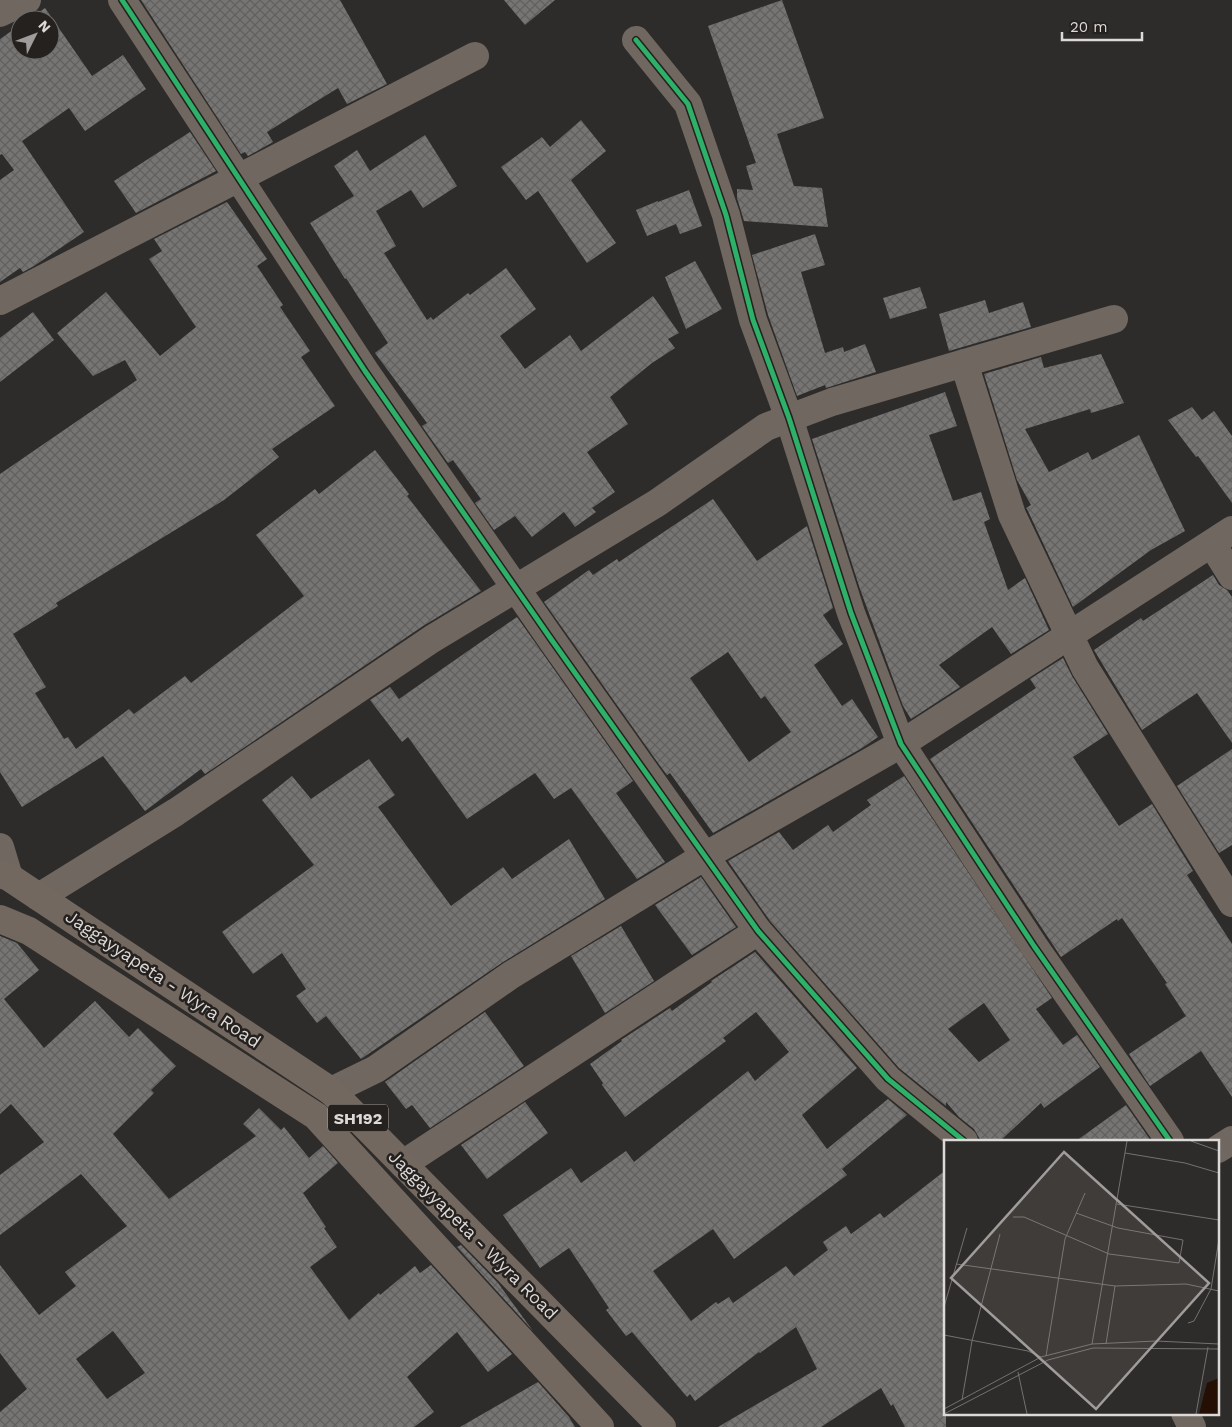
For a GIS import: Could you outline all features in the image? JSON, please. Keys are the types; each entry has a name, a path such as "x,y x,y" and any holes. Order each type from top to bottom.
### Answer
{"main road":[{"name":"Jaggayyapeta - Wyra Road","path":"4,875 331,1091 662,1427"},
{"name":"SH192","path":"0,918 29,931 316,1116 600,1427"}],"street":[{"path":"0,13 27,0"},
{"path":"122,0 365,371 516,589 758,931 888,1079 963,1140"},
{"path":"636,40 688,104 726,215 753,320 790,418 851,613 901,744 1034,946 1169,1140"},
{"path":"0,301 475,56"},
{"path":"39,897 176,812 432,639 657,503 766,427 832,402 1114,319"},
{"path":"964,363 1012,515 1069,636 1085,668 1232,904"},
{"path":"331,1091 376,1069 511,975 705,856 901,744 1222,537 1232,576"},
{"path":"0,847 4,875"},
{"path":"404,1164 758,931"},
{"path":"1220,1148 1232,1140"},
{"path":"1186,1414 1192,1427"}],"building":[{"path":"141,0 340,0 387,84 347,104 338,88 267,132 273,142 248,156 245,152 241,154"},
{"path":"504,0 555,0 525,25"},
{"path":"782,0 824,118 777,134 794,186 822,188 828,227 744,221 737,198 737,189 753,190 746,166 756,163 708,26"},
{"path":"60,30 92,76 123,55 146,89 85,131 69,108 22,141 84,232 34,266 23,272 20,268 0,282 0,180 14,170 2,154 0,155 0,39 10,32 10,60 60,60"},
{"path":"581,120 606,151 571,180 616,243 587,263 538,191 526,200 501,167 542,137 550,147"},
{"path":"190,132 216,171 136,213 114,181"},
{"path":"425,135 457,186 423,208 411,190 376,211 396,246 384,253 427,320 431,317 433,320 468,293 470,295 506,268 536,309 500,336 525,369 570,335 581,351 653,296 679,333 668,339 675,348 652,363 610,397 628,424 587,452 615,492 592,508 596,512 575,527 564,512 532,537 515,516 494,530 475,503 481,499 453,460 448,463 422,426 427,423 375,353 388,343 310,223 354,196 334,166 357,150 370,171"},
{"path":"689,190 702,226 680,234 676,224 647,236 636,210"},
{"path":"227,202 267,259 257,266 283,305 280,307 310,351 301,357 335,406 272,449 279,457 224,500 56,603 58,606 13,634 46,687 35,693 64,739 68,737 76,749 129,709 134,714 185,676 191,683 304,596 256,535 315,489 319,494 375,450 409,494 407,496 481,591 423,626 205,774 201,769 145,811 103,756 22,807 0,772 0,474 137,380 125,360 93,376 57,333 106,292 160,356 196,327 149,259 162,251 154,239"},
{"path":"815,234 825,265 801,272 825,353 843,347 844,352 865,344 876,372 826,388 825,385 797,396 768,315 752,255"},
{"path":"695,261 722,309 686,329 665,277"},
{"path":"920,287 927,308 890,319 883,298"},
{"path":"985,300 989,313 1023,302 1031,327 949,351 939,314"},
{"path":"33,312 54,340 0,382 0,338"},
{"path":"1101,354 1124,403 1091,413 1090,409 1025,429 1049,472 1088,452 1092,460 1139,435 1185,531 1151,550 1073,607 1026,508 1031,505 1017,480 984,374 1041,357 1044,368"},
{"path":"945,392 957,426 929,435 953,501 981,492 990,519 984,522 1008,590 1025,578 1049,630 1011,654 992,627 939,665 960,687 911,719 903,706 860,589 812,439"},
{"path":"1192,407 1202,420 1214,411 1232,436 1232,503 1198,456 1196,457 1168,420"},
{"path":"713,499 757,561 807,526 833,608 823,615 843,644 814,665 842,706 852,699 878,737 713,833 670,773 667,775 658,763 544,602 589,570 593,575 617,559 619,562","holes":["728,652 761,699 765,696 791,732 749,762 690,678"]},
{"path":"1213,575 1219,585 1227,590 1232,597 1232,743 1197,693 1142,730 1094,650 1141,618 1143,621"},
{"path":"517,617 633,781 616,793 665,862 637,879 571,788 554,799 535,773 467,819 408,737 402,742 370,700 390,687 399,699"},
{"path":"1063,658 1108,734 1073,757 1119,826 1152,804 1193,871 1187,875 1232,944 1232,1097 1201,1051 1150,1086 1129,1054 1186,1016 1165,984 1167,983 1122,918 1118,921 1117,919 1061,957 930,759 1036,688 1030,679"},
{"path":"1232,749 1232,845 1219,853 1177,786"},
{"path":"369,759 395,795 378,807 451,906 503,867 512,879 569,839 605,899 503,962 361,1059 326,1016 317,1023 296,996 306,989 282,953 253,974 222,932 314,865 262,800 292,776 311,799"},
{"path":"904,776 1052,998 1036,1009 1063,1045 1077,1035 1100,1067 1044,1108 1041,1103 1001,1140 980,1140 974,1129 959,1117 946,1102 946,1106 899,1068 770,921 728,861 779,832 793,850 828,825 833,832 871,805 867,800","holes":["984,1003 1010,1040 979,1062 948,1029"]},
{"path":"701,877 736,927 692,955 655,905"},
{"path":"621,926 654,981 605,1013 571,956"},
{"path":"0,936 17,943 39,970 4,999 44,1048 95,1001 129,1037 138,1028 176,1066 151,1090 154,1093 113,1134 169,1199 256,1136 243,1124 259,1108 281,1130 284,1127 309,1158 323,1146 338,1163 303,1193 337,1247 310,1267 349,1320 379,1293 380,1295 415,1266 420,1273 431,1265 512,1354 488,1372 457,1332 407,1377 434,1412 414,1427 0,1427 0,1412 27,1389 0,1353 0,1265 39,1315 76,1286 65,1272 127,1226 81,1174 0,1235 0,1175 44,1142 11,1104 0,1114","holes":["113,1331 145,1373 107,1399 76,1359"]},
{"path":"755,952 857,1068 802,1115 827,1149 888,1099 907,1115 842,1169 847,1175 734,1259 713,1229 653,1271 691,1321 716,1302 718,1304 729,1297 733,1303 786,1266 794,1276 828,1250 823,1242 846,1226 851,1234 880,1213 884,1218 944,1172 944,1414 946,1414 946,1427 905,1427 893,1404 891,1406 881,1388 821,1427 718,1427 817,1369 796,1327 759,1352 695,1401 690,1394 687,1397 632,1332 626,1336 606,1310 609,1308 569,1248 540,1268 503,1215 571,1168 581,1183 626,1151 634,1162 748,1071 755,1081 789,1052 756,1012 723,1038 726,1041 625,1117 602,1085 603,1083 590,1064 621,1040 670,1008 672,1011 711,981"},
{"path":"485,1012 524,1066 430,1128 412,1105 406,1109 385,1082"},
{"path":"525,1102 548,1133 487,1179 461,1145"},
{"path":"1126,1105 1150,1140 1077,1140"},
{"path":"461,1245 498,1283 533,1331 457,1247"},
{"path":"538,1382 569,1417 575,1427 460,1427"}],"cycle path":[{"path":"122,0 365,371 551,639 758,931 888,1079 963,1140"},
{"path":"636,40 688,104 726,215 753,320 789,418 851,613 901,744 1034,946 1169,1140"}]}
